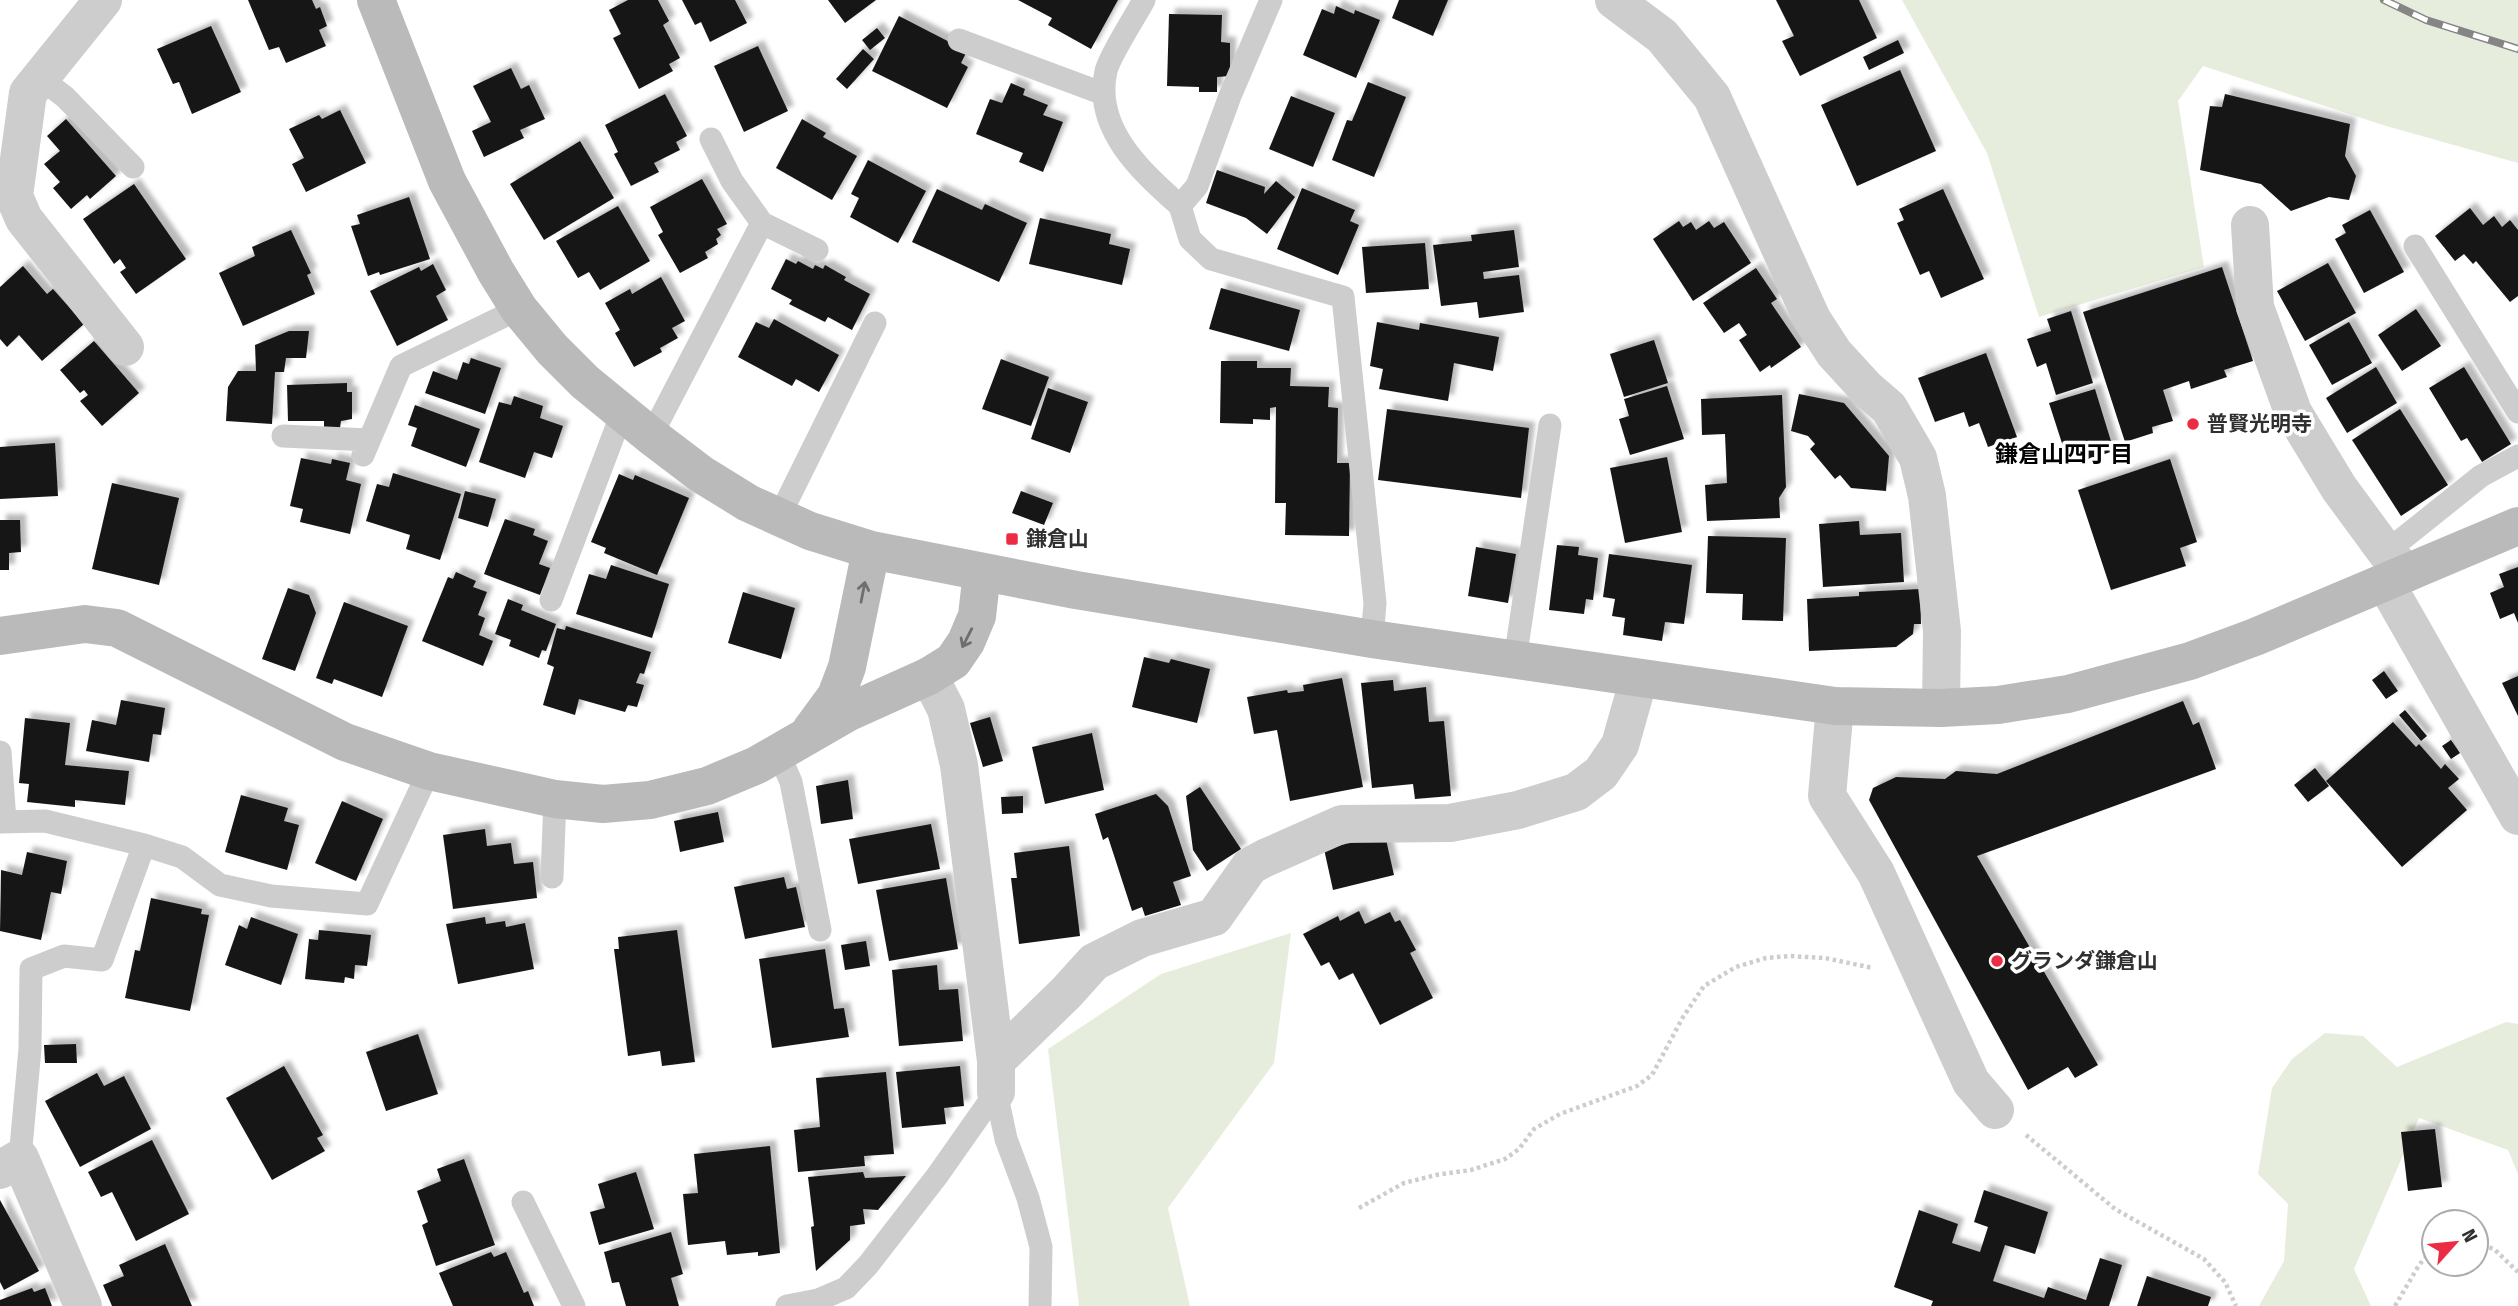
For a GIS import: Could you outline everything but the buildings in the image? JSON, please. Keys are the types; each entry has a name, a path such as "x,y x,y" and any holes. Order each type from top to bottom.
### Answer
{"street":[{"path":"103,0 28,93 7,197 125,347"},
{"path":"376,0 447,181 519,309 552,349 622,413 701,474 778,519 871,550 1076,590 1514,660 1835,706 1941,708 1998,705 2068,694 2190,661 2255,637 2393,569 2518,526"},
{"path":"1614,0 1662,36 1712,97 1812,319 1834,352 1867,389 1889,408 1918,458 1927,496 1942,631 1941,708"},
{"path":"2250,225 2255,307 2293,412 2393,569 2518,816"},
{"path":"792,746 836,696 848,667 871,550"},
{"path":"0,636 85,624 117,628 345,742 429,771 555,799 603,803 650,800 707,786 792,746 847,713 929,676 953,661 966,642 977,616 982,572"},
{"path":"929,676 946,709 959,765 996,1077"},
{"path":"996,1077 1094,962 1142,938 1214,917 1250,866 1265,858 1342,824 1450,823 1518,810 1576,792 1601,773 1619,745 1639,678"},
{"path":"1835,706 1827,796 1876,873 1971,1082 1996,1110"},
{"path":"10,1164 83,1306"}],"lane":[{"path":"1144,0 1106,70 1104,94 1107,111 1119,141 1140,171 1180,206 1190,239 1211,259 1343,297 1375,603 1372,639"},
{"path":"1180,206 1197,186 1230,96 1271,0"},
{"path":"958,40 1104,94"},
{"path":"40,78 65,97 133,167"},
{"path":"711,139 732,181 762,223 817,250"},
{"path":"651,436 762,223"},
{"path":"2415,246 2518,412"},
{"path":"283,436 366,447 401,366 519,309"},
{"path":"778,519 875,323"},
{"path":"551,600 622,413"},
{"path":"1514,660 1550,425"},
{"path":"2393,569 2480,476 2518,456"},
{"path":"792,746 791,782 820,930"},
{"path":"0,752 3,822 45,821 144,845 182,858 220,885 271,896 367,904 429,771"},
{"path":"552,877 555,799"},
{"path":"10,1164 30,1049 31,969 65,956 102,960 144,845"},
{"path":"787,1306 818,1300 846,1288 868,1265 937,1176 996,1077"},
{"path":"996,1077 1006,1139 1028,1198 1041,1247 1040,1306"},
{"path":"523,1202 574,1306"}],"path":[{"path":"1359,1208 1404,1182 1471,1170 1505,1159 1519,1149 1534,1129 1560,1114 1637,1086 1652,1075 1683,1017 1704,986 1736,967 1766,958 1789,956 1825,958 1902,973 1922,973"},
{"path":"1996,1110 2115,1209 2204,1259 2224,1282 2236,1306"},
{"path":"2490,1248 2518,1272"},
{"path":"2395,1306 2420,1264"}],"green space":[{"path":"1902,0 2518,0 2518,163 2386,126 2203,66 2178,101 2204,267 2039,317 1987,153"},
{"path":"1291,933 1274,1063 1168,1208 1190,1306 1079,1306 1048,1049 1161,974"},
{"path":"2506,1022 2518,1024 2518,1174 2508,1150 2419,1118 2354,1269 2371,1306 2259,1306 2284,1261 2288,1204 2258,1174 2272,1088 2292,1059 2325,1033 2363,1036 2397,1067"}],"railway":[{"path":"2384,0 2426,20 2518,49"}],"place":[{"name":"普賢光明寺","path":"2193,424"},
{"name":"鎌倉山","path":"1012,539"},
{"name":"グランダ鎌倉山","path":"1997,961"}],"district":[{"name":"鎌倉山四丁目","path":"2064,454"}]}
